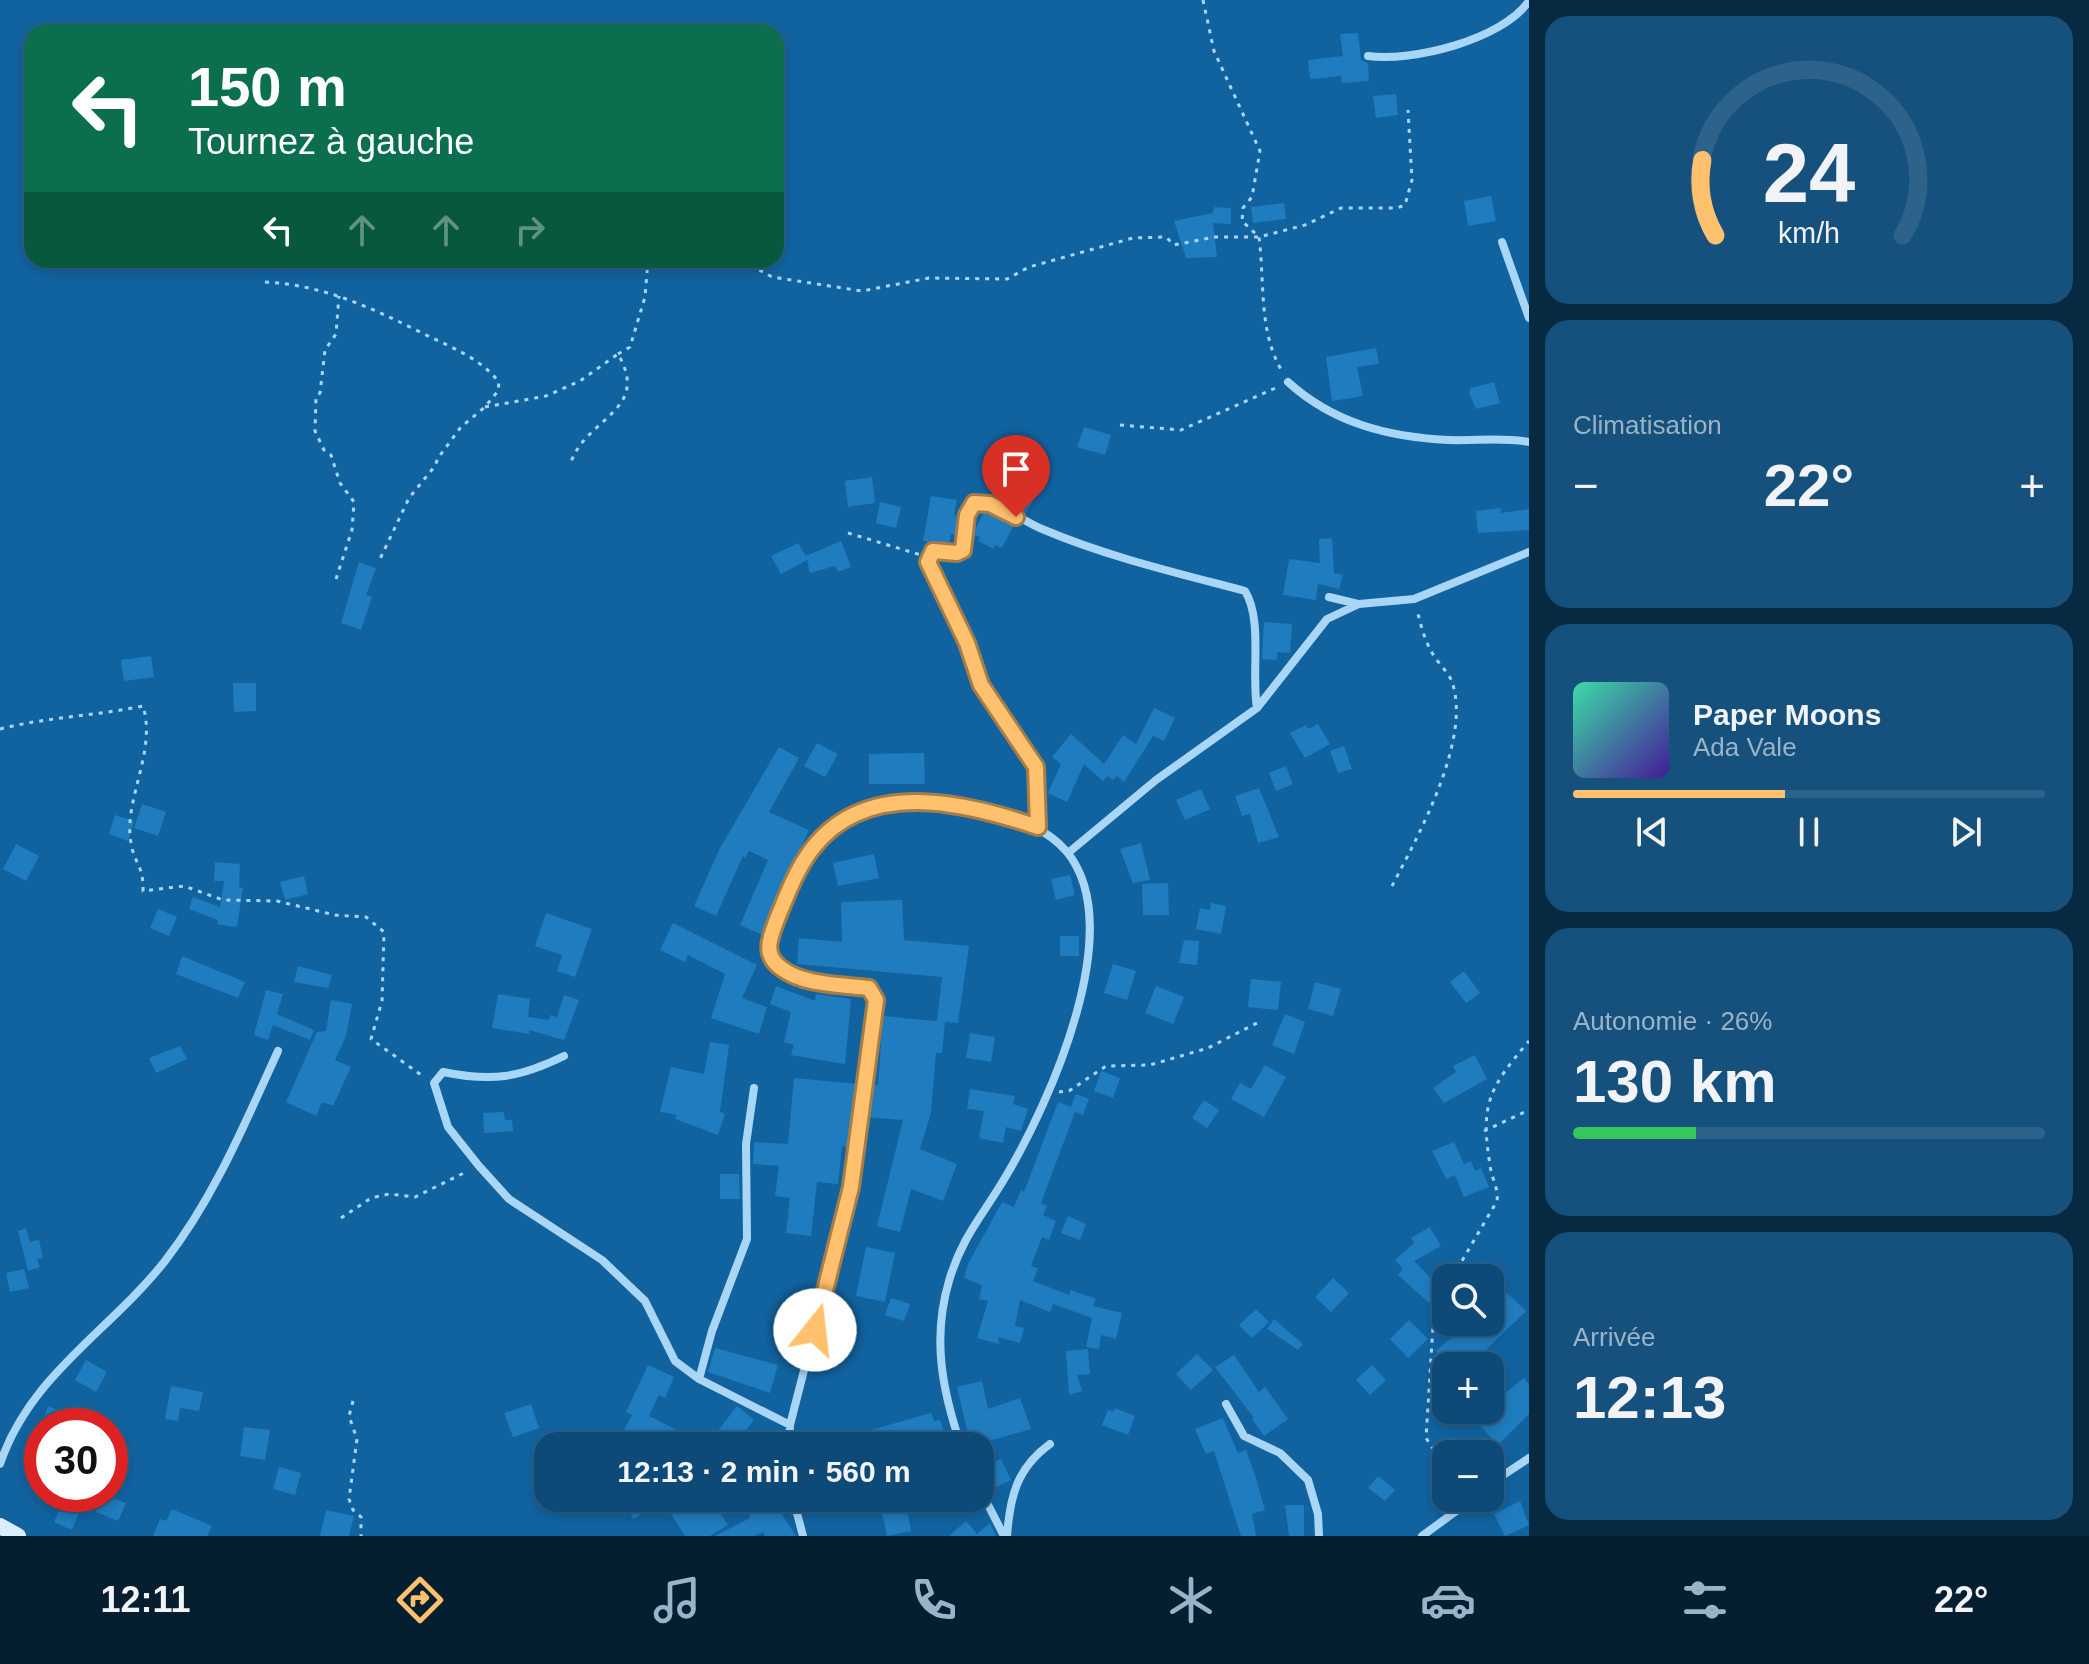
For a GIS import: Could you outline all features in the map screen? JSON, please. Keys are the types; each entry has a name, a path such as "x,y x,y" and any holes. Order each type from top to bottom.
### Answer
{"street":[{"path":"1368,56 1400,57 1458,44 1512,19 1529,1"},
{"path":"1502,242 1529,318"},
{"path":"1288,382 1314,406 1373,428 1449,440 1508,438 1529,442"},
{"path":"1038,827 1036,767 981,685 928,557 933,551 957,553 963,550 970,508 980,502 1122,559 1245,591 1252,603 1252,680 1257,708"},
{"path":"1329,597 1359,604 1414,599 1529,552"},
{"path":"1068,853 1156,780 1257,708 1327,619 1359,604"},
{"path":"790,1432 851,1187 876,1000 869,988 799,976 783,970 775,962 768,943 792,881 813,847 838,824 870,809 911,801 961,804 1038,827 1068,853 1087,899 1088,963 1076,1015 1047,1094 1007,1174 962,1241 948,1284 939,1335 941,1378 957,1432"},
{"path":"0,1464 18,1422 52,1373 144,1285 188,1228 245,1126 278,1051"},
{"path":"564,1056 527,1074 476,1079 443,1072 434,1083 448,1127 509,1199 613,1270 645,1301 675,1361 699,1379 790,1425"},
{"path":"699,1379 715,1320 747,1239 746,1144 754,1088"},
{"path":"1226,1404 1244,1436 1280,1453 1308,1480 1318,1514 1319,1536"},
{"path":"1006,1536 1009,1508 1019,1474 1035,1455 1050,1444"},
{"path":"1504,1475 1529,1458"},
{"path":"797,1512 803,1536"},
{"path":"993,1512 1006,1536"},
{"path":"1422,1536 1455,1512"},
{"path":"0,1526 18,1536"}],"path":[{"path":"1120,425 1181,430 1288,382 1272,356 1263,317 1259,237 1242,221 1243,208 1252,197 1260,151 1214,51 1203,0"},
{"path":"756,268 772,277 862,291 929,278 1007,279 1029,267 1133,238 1166,237 1174,245 1215,237 1259,237 1305,225 1341,208 1405,205 1412,180 1408,110"},
{"path":"485,407 546,396 580,381 630,347 645,297 647,268"},
{"path":"265,282 299,284 376,308 490,370 499,382 498,391 485,407 461,427 409,498 380,559"},
{"path":"336,579 352,530 354,502 340,483 331,455 324,450 315,431 316,397 320,393 325,350 336,334 339,296"},
{"path":"571,462 587,433 620,408 628,388 628,372 618,354"},
{"path":"848,533 928,557"},
{"path":"1392,886 1422,833 1450,747 1455,716 1452,681 1433,655 1421,629 1414,599"},
{"path":"0,729 33,720 100,715 143,706 149,727 131,843 144,872 143,891 184,886 223,900 277,901 335,915 366,917 384,932 382,1001 371,1039 408,1069 434,1083"},
{"path":"1047,1094 1069,1091 1106,1066 1150,1065 1208,1048 1257,1023"},
{"path":"1460,1264 1497,1201 1484,1131 1487,1099 1499,1076 1529,1041"},
{"path":"1484,1131 1529,1110"},
{"path":"341,1218 371,1198 389,1194 415,1197 479,1166"},
{"path":"1432,1336 1426,1438 1432,1447"},
{"path":"353,1401 349,1416 357,1439 349,1499 353,1510 361,1517 361,1536"}],"building":[{"path":"1358,33 1361,60 1368,63 1369,81 1342,83 1341,76 1310,79 1308,60 1343,56 1340,34"},
{"path":"1396,94 1398,115 1376,118 1373,96"},
{"path":"1491,196 1496,221 1468,226 1464,201"},
{"path":"1284,203 1286,219 1253,223 1251,207"},
{"path":"1214,207 1231,208 1231,224 1213,223 1217,257 1186,258 1174,221 1213,213"},
{"path":"1376,348 1379,364 1357,367 1363,396 1332,401 1326,357"},
{"path":"1494,382 1500,403 1476,409 1469,393 1471,388"},
{"path":"1084,427 1111,435 1105,455 1077,447"},
{"path":"872,477 875,503 848,507 845,481"},
{"path":"999,482 1034,499 1026,513 991,497"},
{"path":"931,496 957,500 954,515 959,516 955,535 951,534 949,545 923,541"},
{"path":"880,502 901,507 896,528 876,523"},
{"path":"1501,508 1501,513 1529,509 1529,530 1478,533 1476,511"},
{"path":"985,510 1015,523 1002,548 995,545 994,549 978,541 980,537 973,534"},
{"path":"1332,538 1334,573 1343,575 1339,589 1318,584 1316,600 1283,595 1289,559 1320,563 1319,539"},
{"path":"841,541 851,567 838,572 835,566 810,573 807,560 781,574 771,556 798,543 806,556"},
{"path":"359,562 376,568 366,595 372,597 361,630 341,623"},
{"path":"1264,622 1292,624 1290,653 1277,652 1277,660 1262,659"},
{"path":"151,656 154,677 124,681 121,660"},
{"path":"233,683 256,683 256,711 234,712"},
{"path":"1154,708 1175,718 1164,741 1153,736 1124,782 1117,776 1113,780 1108,776 1103,781 1084,764 1067,802 1048,793 1061,764 1052,757 1071,734 1104,764 1123,735 1136,744"},
{"path":"1318,724 1330,744 1305,758 1290,733 1306,725 1308,729"},
{"path":"817,743 838,754 825,777 804,766"},
{"path":"1344,746 1352,769 1338,773 1330,751"},
{"path":"779,747 799,758 769,812 809,830 762,935 740,925 768,860 749,851 745,858 743,856 716,916 694,906 720,848"},
{"path":"924,753 925,784 869,784 869,754"},
{"path":"1286,766 1293,784 1276,791 1269,773"},
{"path":"1259,788 1279,837 1258,843 1250,814 1242,816 1235,796"},
{"path":"1201,789 1210,809 1185,820 1176,800"},
{"path":"142,804 166,812 158,836 134,828"},
{"path":"115,815 134,821 128,841 109,834"},
{"path":"1141,843 1150,880 1133,883 1120,849"},
{"path":"16,844 39,856 26,881 3,869"},
{"path":"874,854 879,878 838,886 833,863"},
{"path":"215,862 240,864 239,887 243,888 237,927 217,924 218,920 189,909 193,897 220,907 224,881 214,881"},
{"path":"1070,875 1075,895 1056,900 1051,879"},
{"path":"304,876 308,894 285,900 280,882"},
{"path":"1168,883 1169,915 1143,915 1142,884"},
{"path":"902,900 904,940 969,946 958,1023 937,1021 942,977 797,964 799,938 842,942 841,902"},
{"path":"1211,903 1226,906 1221,934 1196,929 1200,908 1210,910"},
{"path":"158,909 177,917 169,936 150,928"},
{"path":"546,913 592,929 575,977 557,971 562,955 535,946"},
{"path":"673,923 757,965 742,998 767,1007 759,1034 711,1018 725,974 688,955 685,962 660,950"},
{"path":"1060,936 1079,936 1079,956 1060,956"},
{"path":"1184,940 1199,941 1197,965 1179,963"},
{"path":"182,956 245,982 238,998 176,974"},
{"path":"1113,964 1136,971 1127,1000 1104,993"},
{"path":"298,966 332,975 328,988 294,982"},
{"path":"1464,971 1480,993 1466,1003 1450,982"},
{"path":"1251,979 1281,982 1278,1010 1248,1007"},
{"path":"1315,982 1341,989 1333,1016 1308,1009"},
{"path":"776,986 815,1001 816,994 851,999 845,1064 791,1055 794,1045 784,1042 791,1012 770,1004"},
{"path":"1156,986 1184,997 1173,1024 1145,1013"},
{"path":"266,990 283,994 277,1014 314,1030 310,1040 273,1025 268,1040 254,1035"},
{"path":"498,994 530,999 528,1017 549,1020 550,1015 557,1017 564,995 579,1000 564,1040 529,1030 529,1034 492,1028"},
{"path":"331,1000 352,1004 346,1036 335,1060 351,1067 333,1106 322,1102 316,1116 286,1102 317,1032 326,1031"},
{"path":"1285,1014 1305,1022 1294,1054 1272,1045"},
{"path":"883,1016 945,1022 942,1053 936,1053 931,1113 920,1149 957,1164 943,1201 911,1189 900,1232 877,1226 903,1120 867,1117 872,1085 878,1085"},
{"path":"970,1033 995,1037 991,1062 966,1058"},
{"path":"710,1042 729,1045 720,1112 725,1114 718,1135 675,1119 677,1115 660,1112 671,1067 704,1074"},
{"path":"180,1046 187,1059 156,1073 149,1058"},
{"path":"1475,1055 1487,1079 1444,1103 1433,1088 1456,1072 1453,1066"},
{"path":"1265,1065 1286,1077 1264,1117 1231,1099 1240,1083 1251,1089"},
{"path":"1101,1071 1120,1078 1113,1098 1094,1091"},
{"path":"794,1078 858,1084 849,1147 842,1146 838,1184 817,1182 811,1236 786,1233 790,1198 775,1196 779,1166 753,1164 754,1142 788,1144"},
{"path":"970,1089 1015,1096 1013,1104 1028,1109 1021,1131 1006,1127 1003,1143 979,1138 984,1111 967,1109"},
{"path":"1076,1094 1089,1099 1083,1115 1075,1112 1041,1203 1047,1206 1043,1215 1056,1221 1049,1240 1042,1237 1031,1266 1038,1268 1033,1281 1069,1295 1071,1290 1096,1299 1093,1306 1122,1313 1116,1339 1101,1335 1099,1349 1086,1347 1092,1318 1053,1304 1050,1312 1020,1300 1015,1326 1024,1328 1020,1343 998,1337 999,1344 977,1338 988,1301 979,1299 982,1285 964,1278 968,1264 1002,1202 1014,1207 1021,1190 1024,1192 1058,1102 1071,1107"},
{"path":"1204,1100 1219,1110 1207,1128 1192,1118"},
{"path":"504,1112 505,1120 512,1120 513,1131 484,1133 483,1113"},
{"path":"1454,1142 1464,1164 1471,1161 1475,1171 1481,1168 1489,1187 1464,1197 1455,1175 1446,1179 1432,1151"},
{"path":"720,1174 739,1174 740,1199 720,1199"},
{"path":"1068,1216 1086,1224 1080,1240 1061,1233"},
{"path":"1430,1227 1441,1246 1414,1261 1432,1279 1432,1300 1429,1303 1398,1275 1403,1269 1395,1260 1414,1243 1411,1238"},
{"path":"26,1228 30,1242 39,1240 43,1258 37,1259 40,1267 28,1271 18,1231"},
{"path":"866,1247 895,1253 885,1302 856,1296"},
{"path":"24,1269 29,1288 10,1292 6,1273"},
{"path":"1333,1278 1349,1293 1331,1312 1315,1297"},
{"path":"1507,1293 1526,1311 1504,1332 1504,1296"},
{"path":"891,1298 910,1304 904,1321 885,1315"},
{"path":"1256,1309 1269,1322 1252,1338 1239,1325"},
{"path":"1274,1319 1303,1344 1298,1350 1267,1329"},
{"path":"1409,1320 1428,1339 1408,1358 1390,1339"},
{"path":"1453,1336 1500,1336 1486,1352 1436,1351"},
{"path":"715,1348 778,1365 770,1393 708,1372"},
{"path":"1088,1349 1090,1374 1077,1375 1082,1391 1069,1395 1066,1351"},
{"path":"1197,1354 1213,1370 1191,1390 1176,1374"},
{"path":"1234,1355 1259,1392 1265,1387 1288,1419 1264,1436 1215,1367"},
{"path":"86,1360 107,1372 96,1392 75,1380"},
{"path":"648,1365 674,1377 665,1398 659,1395 649,1416 681,1432 623,1432 632,1415 626,1412"},
{"path":"1372,1365 1386,1380 1370,1395 1356,1380"},
{"path":"1524,1378 1529,1385 1529,1414 1503,1440 1493,1440 1479,1424 1504,1424 1504,1394"},
{"path":"982,1381 988,1409 1020,1398 1031,1429 994,1439 994,1432 968,1432 957,1387"},
{"path":"171,1386 203,1392 199,1411 180,1408 178,1421 165,1419"},
{"path":"531,1404 539,1428 513,1437 504,1413"},
{"path":"737,1406 754,1420 745,1432 717,1432"},
{"path":"1115,1408 1135,1416 1128,1435 1102,1425 1108,1410 1113,1412"},
{"path":"931,1413 934,1421 940,1420 944,1432 871,1432"},
{"path":"1223,1418 1238,1453 1246,1450 1265,1510 1252,1514 1256,1536 1241,1536 1214,1451 1206,1454 1195,1429"},
{"path":"244,1427 270,1430 265,1460 240,1456"},
{"path":"1001,1459 1011,1480 994,1488 994,1462"},
{"path":"279,1467 301,1473 295,1495 273,1489"},
{"path":"1378,1476 1395,1490 1385,1501 1368,1488"},
{"path":"1520,1501 1529,1525 1505,1536 1494,1514 1504,1512 1504,1509"},
{"path":"1285,1505 1304,1505 1304,1536 1289,1536"},
{"path":"172,1509 212,1526 207,1536 153,1536 160,1519 166,1521"},
{"path":"326,1510 354,1516 349,1536 320,1536"},
{"path":"58,1512 80,1512 72,1530 54,1522"},
{"path":"96,1512 122,1512 118,1521"},
{"path":"629,1512 644,1512 634,1519"},
{"path":"670,1512 719,1512 728,1525 710,1536 685,1536"},
{"path":"750,1512 780,1512 796,1536 765,1536 763,1532 754,1536 715,1536 750,1518"},
{"path":"882,1512 908,1512 911,1531 887,1536"},
{"path":"966,1521 977,1534 990,1523 996,1536 949,1536"}],"route":[{"path":"815,1330 851,1187 876,1000 869,988 833,984 783,970 770,955 768,943 792,881 813,847 838,824 870,809 911,801 961,804 1038,827 1039,782 1036,767 981,685 967,643 928,562 933,551 957,553 963,550 967,515 974,503 990,504 1016,517"}]}
